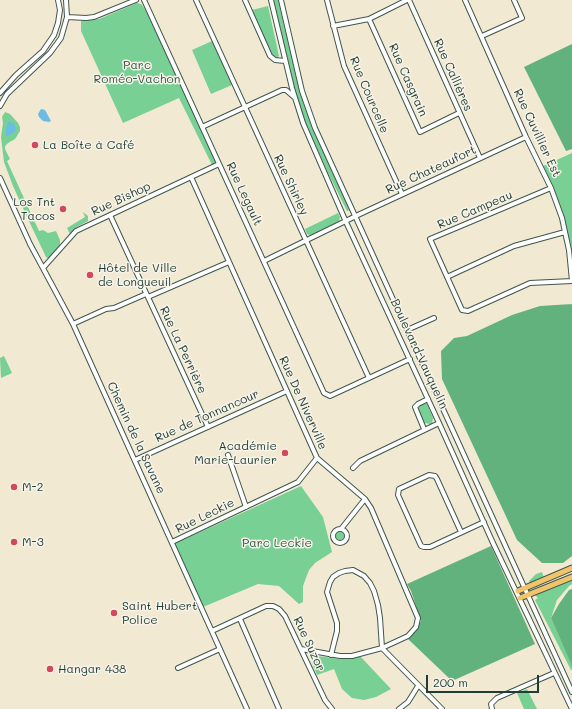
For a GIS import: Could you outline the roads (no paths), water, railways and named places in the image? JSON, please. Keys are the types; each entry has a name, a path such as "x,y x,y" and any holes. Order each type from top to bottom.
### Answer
{"main road":[{"path":"518,591 572,568"},
{"path":"520,598 572,577"}],"street":[{"path":"4,98 0,94 16,75 43,51 54,35 60,10 58,0"},
{"path":"0,104 16,85 50,53 61,38 67,17 66,0"},
{"path":"67,17 94,17 136,0"},
{"name":"Rue Legault","path":"144,0 327,396 369,378"},
{"name":"Rue Shirley","path":"196,0 369,378"},
{"path":"245,0 271,58 285,61"},
{"name":"Boulevard Vauquelin","path":"271,0 294,97 303,124 346,222 572,709"},
{"name":"Boulevard Vauquelin","path":"281,0 298,73 308,108 321,141 572,692"},
{"name":"Rue Courcelle","path":"327,0 344,66 402,194"},
{"name":"Rue Callières","path":"333,26 369,19 408,0 480,158"},
{"name":"Rue Cuvillier Est","path":"465,0 526,137 551,188 562,218 569,250 572,280"},
{"path":"482,36 522,18 514,0"},
{"name":"Rue Casgrain","path":"369,19 420,132 459,113"},
{"path":"202,127 283,89 294,97"},
{"name":"Rue Chateaufort","path":"264,261 402,194 526,137"},
{"name":"Rue Bishop","path":"43,268 76,231 219,164"},
{"name":"Rue De Niverville","path":"191,177 317,458 365,499 371,508 418,618 416,627 408,636 382,648"},
{"name":"Chemin de la Savane","path":"0,178 30,244 73,324 247,709"},
{"name":"Rue Campeau","path":"551,188 430,240 462,310 468,312 530,283 572,280"},
{"name":"Rue La Perrière","path":"110,215 208,427"},
{"path":"447,277 514,246 565,232"},
{"path":"73,324 106,309 114,308 147,296 229,262"},
{"name":"Boulevard Vauquelin","path":"407,330 434,318"},
{"path":"369,378 410,359"},
{"name":"Rue de Tonnancour","path":"135,460 287,391"},
{"path":"424,429 415,407 428,399"},
{"path":"353,468 360,461 439,423"},
{"name":"Rue Leckie","path":"228,455 246,507"},
{"name":"Rue Leckie","path":"172,542 298,482 317,458"},
{"path":"461,532 438,479 435,476 429,475 399,489 398,496 421,546 430,548 484,522"},
{"path":"341,529 365,499"},
{"path":"331,655 337,631 337,622 336,614 328,597 328,587 333,577 344,571 353,570 364,576 370,582 374,591 380,618 382,648 442,709"},
{"name":"Rue Suzor","path":"212,631 266,606 273,606 279,609 285,616 324,700 332,709"},
{"path":"240,619 279,709"},
{"path":"301,649 331,655 352,656 382,648"},
{"path":"178,668 220,649"},
{"path":"492,709 491,704 497,698 554,673"},
{"path":"399,709 408,702 418,686"}],"water":[{"path":"41,109 45,110 51,121 43,121 39,117 38,114"},
{"path":"9,121 14,124 16,130 7,136 6,129"}],"place":[{"name":"La Boîte à Café","path":"35,145"},
{"name":"Los Tnt Tacos","path":"63,209"},
{"name":"Hôtel de Ville de Longueuil","path":"90,275"},
{"name":"Académie Marie-Laurier","path":"285,453"},
{"name":"M-2","path":"14,487"},
{"name":"M-3","path":"14,542"},
{"name":"Saint Hubert Police","path":"114,613"},
{"name":"Hangar 438","path":"50,669"}],"park label":[{"name":"Parc Roméo-Vachon","path":"137,72"},
{"name":"Parc Leckie","path":"277,543"}]}
